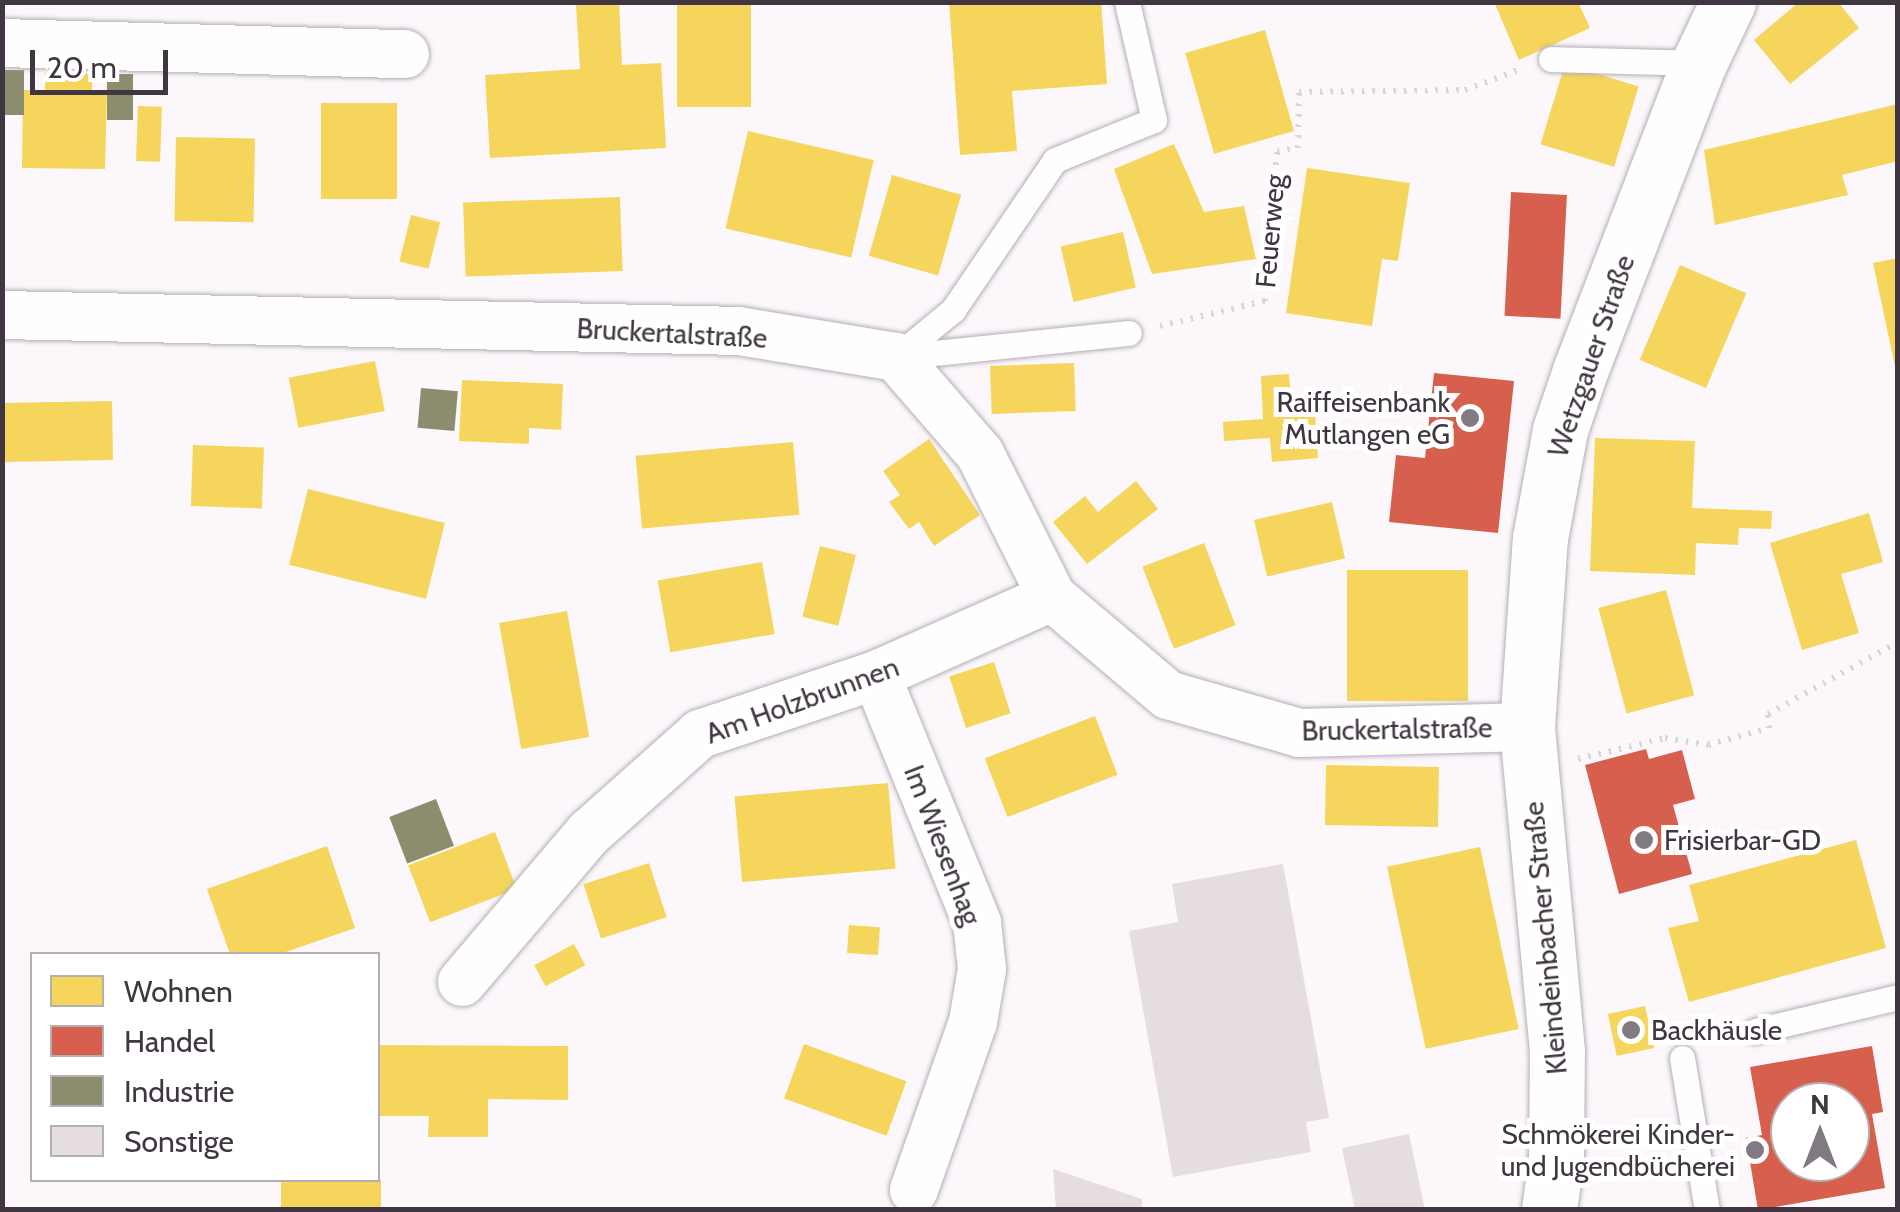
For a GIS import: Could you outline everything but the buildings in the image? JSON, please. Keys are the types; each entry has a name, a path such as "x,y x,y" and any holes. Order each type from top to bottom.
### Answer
{"street":[{"name":"Wetzgauer Straße","path":"1529,748 1540,538 1560,430 1700,63 1728,2"},
{"path":"2,43 405,54"},
{"name":"Bruckertalstraße","path":"2,315 739,331 896,358 980,454 1052,596 1168,694 1300,733 1529,748"},
{"name":"Am Holzbrunnen","path":"462,982 589,833 700,734 876,675 1052,596"},
{"name":"Im Wiesenhag","path":"876,675 978,923 982,969 973,1022 914,1190"},
{"name":"Kleindeinbacher Straße","path":"1529,748 1557,1051 1556,1158 1549,1210"}],"lane":[{"path":"896,358 952,310 1056,160 1154,120 1127,2"},
{"path":"1551,59 1700,63"},
{"path":"896,358 1129,333"},
{"path":"1756,1031 1898,996"},
{"path":"1682,1058 1707,1210"}],"path":[{"name":"Feuerweg","path":"1129,333 1265,301 1276,152 1298,148 1299,92 1465,90 1551,59"},
{"path":"1529,748 1665,738 1708,745 1769,728 1768,714 1898,642"}],"place":[{"name":"Raiffeisenbank Mutlangen eG","path":"1470,418"},
{"name":"Frisierbar-GD","path":"1644,840"},
{"name":"Backhäusle","path":"1631,1030"},
{"name":"Schmökerei Kinder- und Jugendbücherei","path":"1755,1150"}]}
